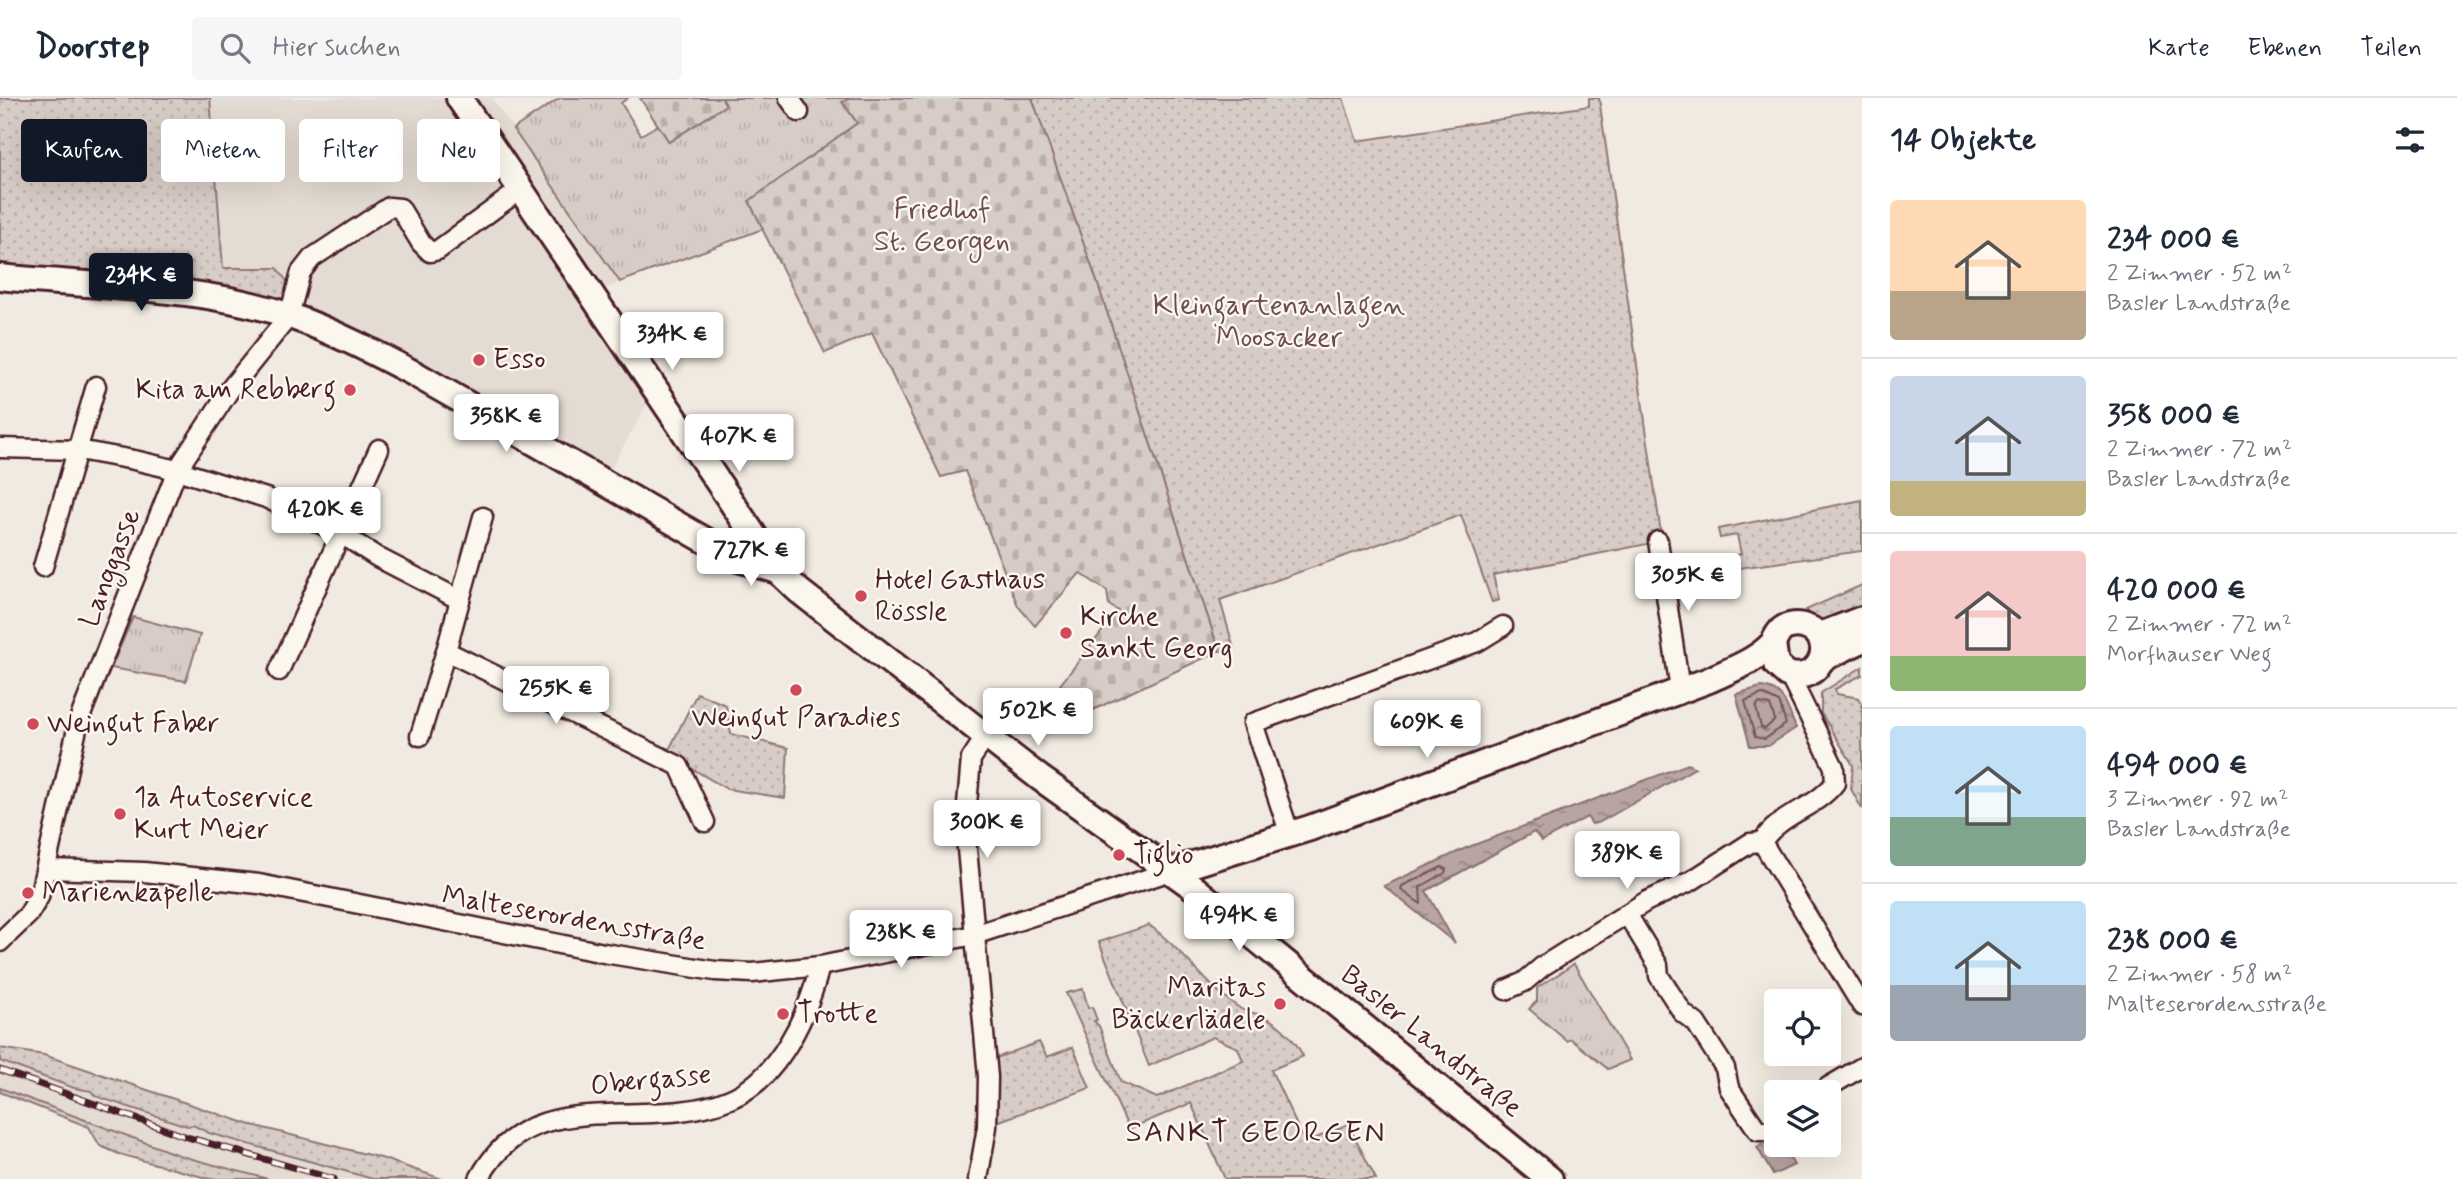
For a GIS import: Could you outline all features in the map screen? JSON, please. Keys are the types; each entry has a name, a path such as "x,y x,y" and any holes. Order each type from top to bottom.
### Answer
{"street":[{"path":"459,98 778,571"},
{"path":"289,316 301,272 312,258 389,207 400,208 421,243 430,252 438,250 521,189"},
{"name":"Basler Landstraße","path":"0,277 203,296 289,316 367,349 415,374 738,559 778,571 1062,795 1171,871 1550,1179"},
{"name":"Langgasse","path":"47,869 68,756 79,720 177,470 231,388 289,316"},
{"path":"43,567 96,386"},
{"path":"0,448 78,450 177,470 266,498 341,533 377,557 460,600"},
{"path":"279,671 379,449"},
{"path":"420,736 483,517"},
{"path":"1658,541 1680,690"},
{"path":"1773,643 1773,658 1803,663 1862,619"},
{"path":"1290,835 1253,723 1476,642 1503,626"},
{"path":"1171,871 1290,835 1709,680 1748,662 1773,643 1779,632 1791,626 1808,627 1803,663 1810,718 1834,766 1835,783 1827,794 1770,828 1762,842"},
{"path":"1709,680 1803,663 1862,640"},
{"path":"446,651 679,766 705,822"},
{"path":"978,1179 987,1128 988,1077 965,803 971,759 986,736"},
{"path":"1506,990 1524,982 1543,966 1668,890 1691,881 1750,843 1762,842"},
{"path":"1762,842 1862,1006"},
{"path":"0,942 28,915 39,897 47,869"},
{"name":"Malteserordensstraße","path":"47,869 144,872 259,884 516,937 715,971 752,973 820,966 974,935 1171,871"},
{"path":"1627,914 1658,965 1659,976 1683,1013 1696,1023 1725,1068 1728,1088 1750,1123 1758,1131 1764,1132"},
{"name":"Obergasse","path":"479,1179 489,1161 506,1142 552,1119 673,1111 730,1099 750,1088 772,1066 795,1029 815,985 820,966"},
{"path":"1840,1080 1862,1067"}],"shaded area":[{"path":"210,98 492,98 620,282 584,297 651,397 606,477 276,303 287,278 277,268 223,268 216,182 285,182 285,119 212,119"},
{"path":"0,1061 186,1126 193,1125 209,1133 373,1179 268,1179 181,1156 0,1088"}],"green space":[{"path":"0,98 210,98 212,119 161,119 161,182 216,182 223,268 277,268 289,284 285,298 280,302 0,271"},
{"path":"560,98 628,98 621,103 641,135 658,125 669,142 726,105 722,98 851,98 842,102 857,123 749,201 763,229 620,282 513,129"},
{"path":"640,98 722,98 726,105 669,142"},
{"name":"Friedhof St. Georgen","path":"851,98 1032,98 1095,276 1219,651 1093,710 1060,685 1118,611 1109,605 1107,591 1080,573 1035,626 1018,606 965,471 941,477 872,333 825,353 748,201 857,123 842,101"},
{"name":"Kleingartenanlagen Moosacker","path":"1032,98 1343,98 1357,141 1589,106 1589,98 1599,98 1662,541 1493,575 1499,600 1492,602 1461,515 1220,600 1234,649 1219,651 1095,276"},
{"path":"1862,500 1862,551 1732,569 1729,558 1741,554 1737,535 1720,538 1718,529"},
{"path":"1862,585 1862,607 1839,616 1841,622 1812,623 1806,610"},
{"path":"133,617 200,635 186,681 111,668"},
{"path":"1862,667 1862,675 1835,689 1837,694 1859,698 1862,704 1862,809 1851,789 1853,765 1821,713 1821,693"},
{"path":"697,693 726,705 731,734 788,748 785,798 727,789 667,754"},
{"path":"1149,925 1228,1000 1243,1010 1268,1018 1291,1038 1303,1056 1271,1070 1305,1143 1348,1124 1376,1179 1225,1179 1191,1103 1129,1129 1066,993 1083,989 1088,1008 1092,1007 1097,1020 1094,1021 1099,1026 1121,1082 1157,1098 1243,1061 1238,1048 1213,1037 1149,1066 1099,942"},
{"path":"1574,964 1630,1060 1608,1069 1571,1039 1567,1041 1529,1009 1537,1001 1537,988"},
{"path":"1039,1042 1047,1057 1073,1047 1090,1088 994,1123 996,1058"},
{"path":"0,1048 44,1055 248,1124 381,1158 442,1179 373,1179 209,1133 193,1125 187,1126 95,1096 91,1091 74,1088 0,1061"},
{"path":"0,1088 181,1156 268,1179 210,1179 119,1154 100,1146 89,1127 0,1092"}],"water":[{"path":"1761,687 1781,696 1796,728 1768,746 1750,746 1736,694"},
{"path":"1688,764 1695,768 1600,822 1592,824 1587,817 1542,841 1534,832 1426,891 1455,943 1384,886 1466,848"},
{"path":"1764,1143 1764,1157 1789,1157 1794,1165 1773,1175 1757,1147"}],"railway":[{"path":"0,1070 187,1137 334,1179"}],"place":[{"name":"Esso","path":"479,360"},
{"name":"Kita am Rebberg","path":"350,390"},
{"name":"Hotel Gasthaus Rössle","path":"861,596"},
{"name":"Kirche Sankt Georg","path":"1066,633"},
{"name":"Weingut Paradies","path":"796,690"},
{"name":"Weingut Faber","path":"33,724"},
{"name":"1a Autoservice Kurt Meier","path":"120,814"},
{"name":"Tiglio","path":"1119,855"},
{"name":"Marienkapelle","path":"28,893"},
{"name":"Maritas Bäckerlädele","path":"1280,1004"},
{"name":"Trotte","path":"783,1014"}],"district":[{"name":"SANKT GEORGEN","path":"1256,1132"}]}
